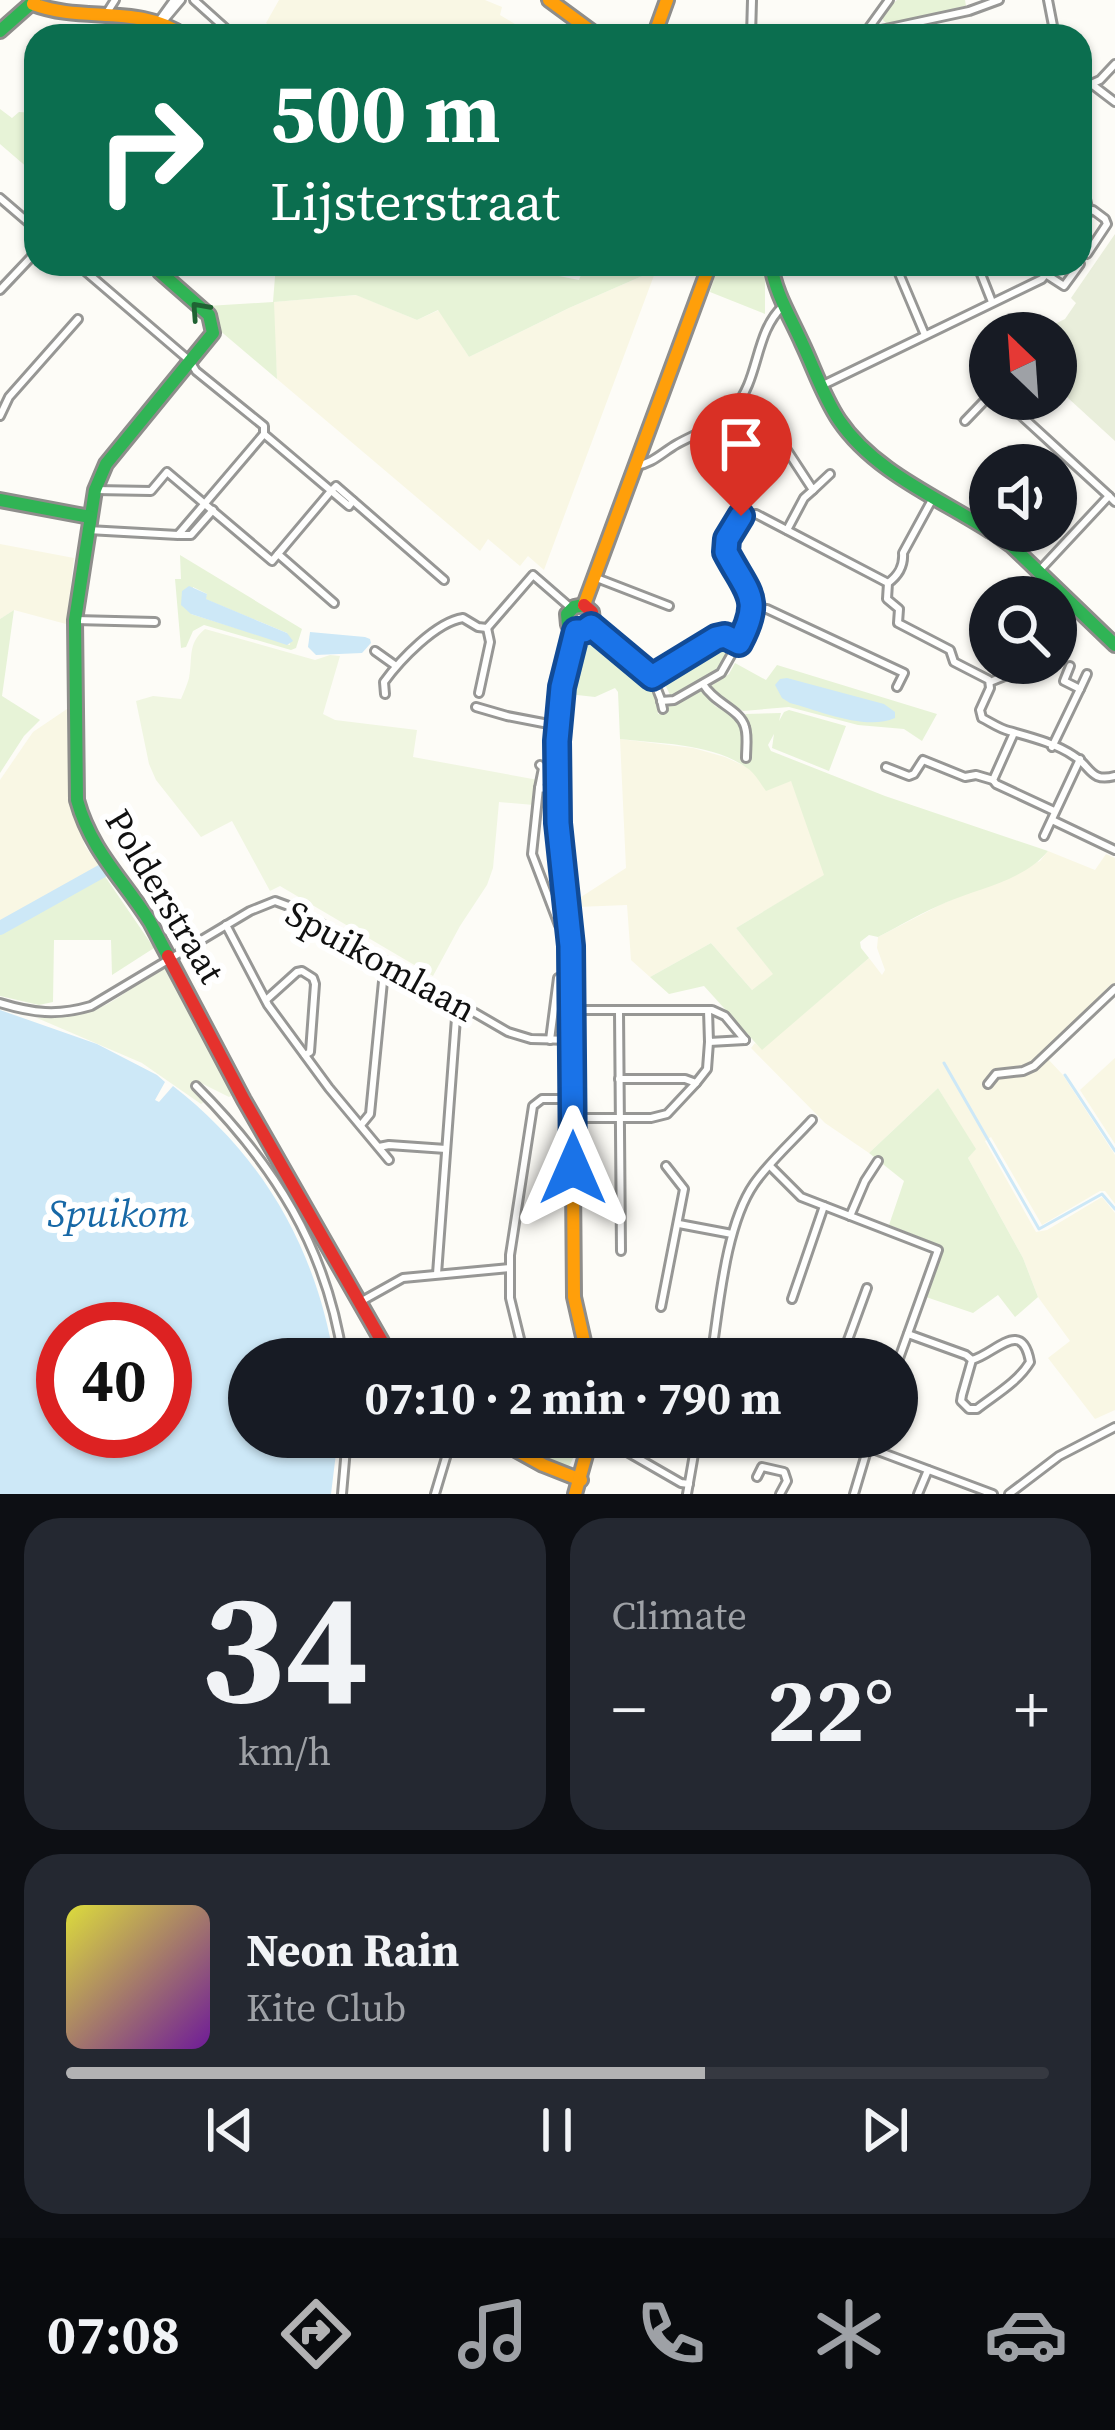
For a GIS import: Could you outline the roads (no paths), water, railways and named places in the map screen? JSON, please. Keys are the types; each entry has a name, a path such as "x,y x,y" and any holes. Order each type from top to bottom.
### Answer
{"street":[{"path":"163,18 177,0"},
{"path":"194,0 221,24"},
{"path":"549,0 582,24"},
{"path":"908,24 999,0"},
{"path":"0,31 34,2 62,14 111,6 172,24"},
{"path":"1115,64 1094,85 1115,102"},
{"path":"0,198 24,219"},
{"path":"1092,210 1107,222 1092,241"},
{"path":"0,290 24,265"},
{"path":"91,276 264,426 263,434 178,535"},
{"name":"Polderstraat","path":"164,276 208,315 213,333 106,464 94,490 75,620 77,800 96,849 170,958 244,1100 380,1338"},
{"path":"706,276 594,577 567,621 652,677 662,705 724,669 751,620 750,598 726,552 737,519 747,513 889,583"},
{"path":"773,276 775,291 821,386 856,440 969,518"},
{"path":"901,276 925,335"},
{"path":"982,276 992,302"},
{"path":"821,386 1045,276"},
{"path":"1049,276 1064,286 1071,276"},
{"path":"635,465 648,464 720,422 735,407 752,378 770,321 783,307"},
{"path":"0,416 9,397 77,319"},
{"path":"0,386 9,397"},
{"path":"965,422 969,418"},
{"path":"1026,420 1112,499 1039,572"},
{"path":"263,434 332,491"},
{"path":"779,438 813,490"},
{"path":"94,490 151,491 167,472 272,561 336,486 443,580"},
{"path":"788,530 804,498 830,474"},
{"path":"934,495 889,583 887,599 899,609 899,624 950,650 954,662 969,670"},
{"path":"0,500 89,524 178,535 191,535 212,510"},
{"path":"1018,552 1115,645"},
{"path":"278,554 334,603"},
{"path":"487,628 533,575 593,615 562,687 558,790 562,920 573,1010 574,1297 583,1338"},
{"path":"594,577 669,606"},
{"path":"753,608 767,609 904,673 897,688"},
{"path":"385,694 384,682 396,666 457,617 487,628"},
{"path":"75,620 155,622"},
{"path":"478,693 490,642 487,628"},
{"path":"652,677 716,638 725,636 739,643"},
{"path":"375,651 396,666"},
{"path":"1052,747 1087,674"},
{"path":"703,684 711,698 743,722 746,758"},
{"path":"989,684 980,714 1080,760 1101,778 1115,776"},
{"path":"1071,684 1080,688"},
{"path":"476,707 559,726"},
{"path":"993,780 1014,733"},
{"path":"886,766 909,776 923,760 964,777 993,780 1115,850"},
{"path":"1044,836 1080,760"},
{"path":"540,765 532,854 562,920"},
{"path":"539,788 558,790"},
{"name":"Spuikomlaan","path":"0,1003 30,1012 70,1012 109,998 265,903 280,902 508,1032 531,1040 573,1040"},
{"path":"226,925 266,1000 389,1160"},
{"path":"361,1125 370,1114 385,961"},
{"path":"266,1000 297,972 313,978 310,1052 305,1055"},
{"path":"550,1040 559,978"},
{"path":"988,1084 996,1074 1023,1071 1040,1061 1115,988"},
{"path":"437,1274 456,1018 461,1007"},
{"path":"573,1010 707,1010 725,1016 745,1040 709,1042"},
{"path":"573,1118 667,1114 707,1070 707,1010"},
{"path":"619,1011 621,1251"},
{"path":"619,1079 696,1083"},
{"path":"196,1086 266,1164 299,1219 323,1274 338,1338"},
{"path":"520,1338 510,1298 510,1268 533,1106 542,1099 573,1099"},
{"path":"714,1338 732,1234 754,1184 812,1120"},
{"path":"379,1147 446,1148"},
{"path":"850,1217 878,1161"},
{"path":"662,1307 684,1189 666,1166"},
{"path":"770,1166 801,1197 938,1250 907,1338"},
{"path":"792,1300 824,1206"},
{"path":"679,1224 732,1234"},
{"path":"360,1302 404,1278 510,1268"},
{"path":"849,1338 868,1288"},
{"path":"908,1334 972,1360 1013,1339 1028,1350 1030,1362 977,1409 962,1401 972,1360"},
{"path":"1009,1494 1059,1456 1115,1427"},
{"path":"342,1494 345,1458"},
{"path":"435,1494 446,1458"},
{"path":"532,1458 578,1487 586,1458"},
{"path":"638,1458 689,1484"},
{"path":"687,1494 693,1458"},
{"path":"854,1494 864,1458"},
{"path":"896,1458 992,1494"},
{"path":"757,1477 762,1467 784,1472 787,1481 781,1494"},
{"path":"918,1494 928,1470"}],"water":[{"path":"189,586 207,594 206,599 287,633 293,641 287,645 191,614 181,605 182,591"},
{"path":"310,632 365,637 371,643 362,653 316,655 308,647"},
{"path":"787,678 884,704 895,712 895,718 857,721 790,703 775,685"},
{"name":"Spuikom","path":"0,1010 97,1044 157,1075 165,1082 155,1100 159,1102 173,1086 205,1113 258,1173 299,1242 330,1338 228,1338 228,1458 335,1458 331,1494 0,1494"}],"waterway":[{"path":"0,928 102,871"},
{"path":"944,1063 1039,1229 1102,1194 1115,1209"},
{"path":"1065,1075 1115,1151"}]}
